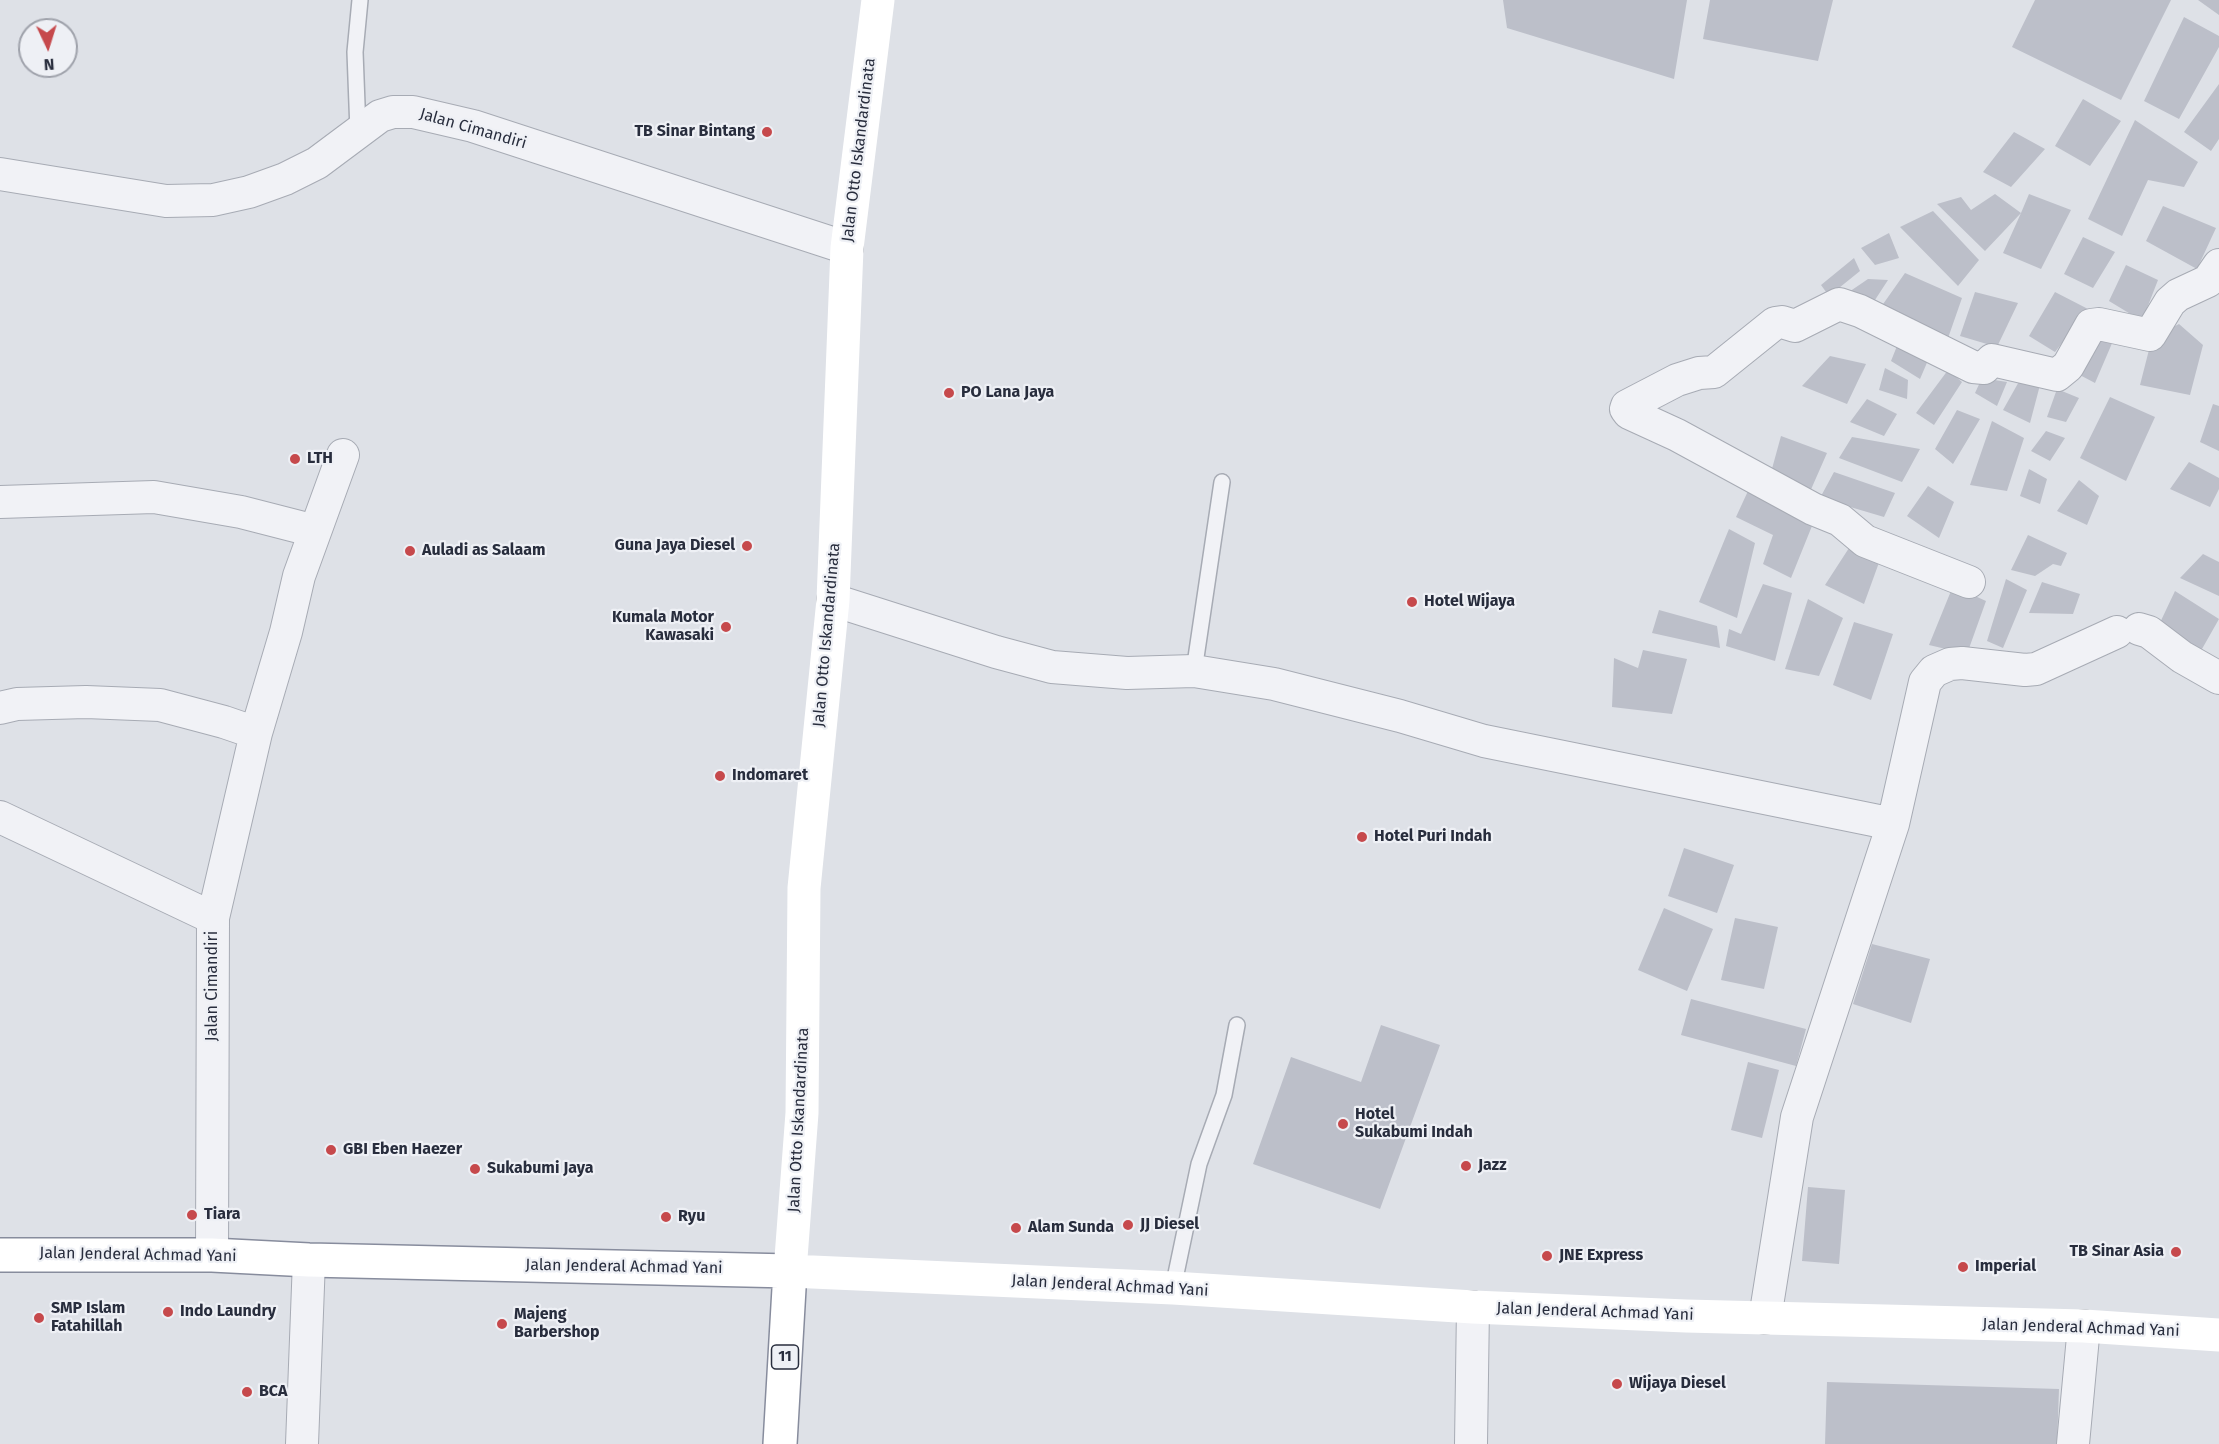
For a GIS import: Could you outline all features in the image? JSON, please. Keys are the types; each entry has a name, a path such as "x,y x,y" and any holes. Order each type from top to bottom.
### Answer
{"main road":[{"name":"Jalan Otto Iskandardinata","path":"790,1271 802,1113 804,888 833,600 847,248 878,0"},
{"name":"Jalan Jenderal Achmad Yani","path":"0,1255 212,1255 309,1260 790,1271 1173,1288 1473,1307 1765,1318 2084,1326 2219,1335"},
{"name":"11","path":"780,1444 790,1271"}],"street":[{"name":"Jalan Cimandiri","path":"0,174 166,201 213,200 249,192 285,180 317,163 380,116 393,112 413,112 473,126 847,248"},
{"path":"1969,582 1865,541 1840,520 1813,509 1677,435 1629,413 1627,406 1677,380 1698,373 1714,372 1775,323 1782,322 1795,326 1839,304 1870,316 1973,367 1984,368 1992,360 2057,375 2068,366 2091,325 2099,324 2150,335 2170,302 2178,295 2202,285 2219,265"},
{"path":"213,918 256,733 286,632 299,576 343,455"},
{"path":"0,502 154,497 241,512 315,531"},
{"path":"833,600 996,652 1052,667 1127,673 1194,671 1274,684 1400,716 1484,741 1893,824"},
{"path":"1765,1318 1797,1117 1893,824 1924,682 1934,671 1950,664 2036,669 2128,631 2149,632 2182,657 2219,678"},
{"path":"0,708 17,704 86,702 160,705 256,733"},
{"name":"Jalan Cimandiri","path":"0,817 213,918 212,1255"},
{"path":"302,1444 309,1260"},
{"path":"1471,1444 1473,1307"},
{"path":"2073,1444 2084,1326"}],"lane":[{"path":"358,131 355,52 360,0"},
{"path":"1194,671 1222,482"},
{"path":"1173,1288 1200,1164 1224,1095 1237,1025"}],"building":[{"path":"1503,0 1687,0 1674,79 1507,28"},
{"path":"1710,0 1833,0 1818,61 1703,39"},
{"path":"2035,0 2171,0 2121,100 2012,47"},
{"path":"2198,0 2219,0 2219,15"},
{"path":"2184,17 2219,36 2219,47 2179,119 2144,101"},
{"path":"2219,84 2219,139 2211,151 2184,132"},
{"path":"2083,99 2121,121 2090,166 2055,146"},
{"path":"2135,120 2198,162 2184,187 2148,180 2122,236 2088,219"},
{"path":"2014,132 2045,149 2011,187 1983,172"},
{"path":"1995,194 2021,213 1985,251 1937,204 1961,197 1971,210"},
{"path":"2029,194 2071,210 2041,269 2003,253"},
{"path":"2163,206 2216,228 2197,269 2146,241"},
{"path":"1933,211 1979,260 1958,286 1900,227"},
{"path":"1889,233 1899,258 1875,265 1861,248"},
{"path":"2083,237 2115,252 2093,288 2064,274"},
{"path":"1854,258 1860,271 1829,296 1821,285"},
{"path":"2126,265 2158,280 2142,321 2109,301"},
{"path":"1905,273 1962,298 1947,341 1881,307"},
{"path":"1868,279 1888,280 1873,303 1846,294"},
{"path":"1975,292 2018,303 1997,347 1960,336"},
{"path":"2055,292 2088,309 2055,352 2029,336"},
{"path":"2179,324 2203,345 2190,395 2140,385 2152,338"},
{"path":"2094,332 2113,341 2095,383 2076,373"},
{"path":"1899,341 1929,358 1920,379 1891,361"},
{"path":"1830,356 1866,364 1847,404 1802,386"},
{"path":"1885,368 1908,380 1907,399 1879,390"},
{"path":"1948,370 1962,382 1934,425 1916,413"},
{"path":"1982,378 2007,382 1997,406 1975,393"},
{"path":"2021,378 2040,385 2030,423 2003,410"},
{"path":"2057,389 2079,398 2066,422 2047,417"},
{"path":"2110,397 2155,417 2126,481 2080,458"},
{"path":"1867,399 1897,414 1884,436 1850,422"},
{"path":"2213,404 2219,406 2219,451 2200,442"},
{"path":"1957,410 1980,419 1953,464 1935,449"},
{"path":"1992,421 2024,438 2007,491 1970,485"},
{"path":"2046,431 2065,438 2050,461 2031,451"},
{"path":"1781,436 1827,453 1809,494 1770,476"},
{"path":"1852,437 1920,449 1902,482 1839,458"},
{"path":"2189,462 2219,478 2219,489 2210,507 2170,489"},
{"path":"2029,469 2047,479 2040,504 2020,496"},
{"path":"1834,472 1895,493 1884,517 1820,498"},
{"path":"2079,480 2099,496 2087,525 2057,511"},
{"path":"1928,486 1954,502 1939,538 1907,516"},
{"path":"1748,491 1814,521 1791,578 1763,564 1773,535 1736,517"},
{"path":"1729,529 1755,543 1737,618 1699,602"},
{"path":"2028,535 2067,553 2061,566 2053,564 2035,576 2011,570"},
{"path":"1849,548 1881,557 1864,604 1825,585"},
{"path":"2203,554 2219,562 2219,596 2180,578"},
{"path":"2006,579 2027,590 2003,648 1987,641"},
{"path":"2042,582 2080,594 2073,614 2029,613"},
{"path":"1763,584 1792,593 1775,661 1726,646 1729,629 1741,634"},
{"path":"1953,586 1986,601 1967,654 1929,645"},
{"path":"2175,591 2219,619 2198,656 2157,629"},
{"path":"1808,599 1843,618 1819,676 1785,669"},
{"path":"1659,610 1717,626 1720,648 1652,633"},
{"path":"1854,622 1893,634 1871,700 1833,685"},
{"path":"1643,650 1687,659 1672,714 1612,707 1614,658 1638,668"},
{"path":"1684,848 1734,865 1717,913 1668,896"},
{"path":"1664,908 1713,929 1687,991 1638,970"},
{"path":"1735,918 1778,927 1764,989 1721,980"},
{"path":"1872,944 1930,959 1911,1023 1853,1004"},
{"path":"1691,999 1806,1029 1796,1066 1681,1035"},
{"path":"1381,1025 1440,1045 1380,1209 1253,1164 1291,1057 1361,1082"},
{"path":"1748,1062 1779,1070 1762,1138 1731,1130"},
{"path":"1808,1187 1845,1190 1839,1264 1802,1261"},
{"path":"1827,1382 2059,1389 2057,1444 1825,1444"}],"place":[{"name":"TB Sinar Bintang","path":"767,132"},
{"name":"PO Lana Jaya","path":"949,393"},
{"name":"LTH","path":"295,459"},
{"name":"Guna Jaya Diesel","path":"747,546"},
{"name":"Auladi as Salaam","path":"410,551"},
{"name":"Hotel Wijaya","path":"1412,602"},
{"name":"Kumala Motor Kawasaki","path":"726,627"},
{"name":"Indomaret","path":"720,776"},
{"name":"Hotel Puri Indah","path":"1362,837"},
{"name":"Hotel Sukabumi Indah","path":"1343,1124"},
{"name":"GBI Eben Haezer","path":"331,1150"},
{"name":"Jazz","path":"1466,1166"},
{"name":"Sukabumi Jaya","path":"475,1169"},
{"name":"Tiara","path":"192,1215"},
{"name":"Ryu","path":"666,1217"},
{"name":"JJ Diesel","path":"1128,1225"},
{"name":"Alam Sunda","path":"1016,1228"},
{"name":"TB Sinar Asia","path":"2176,1252"},
{"name":"JNE Express","path":"1547,1256"},
{"name":"Imperial","path":"1963,1267"},
{"name":"Indo Laundry","path":"168,1312"},
{"name":"SMP Islam Fatahillah","path":"39,1318"},
{"name":"Majeng Barbershop","path":"502,1324"},
{"name":"Wijaya Diesel","path":"1617,1384"},
{"name":"BCA","path":"247,1392"}]}
